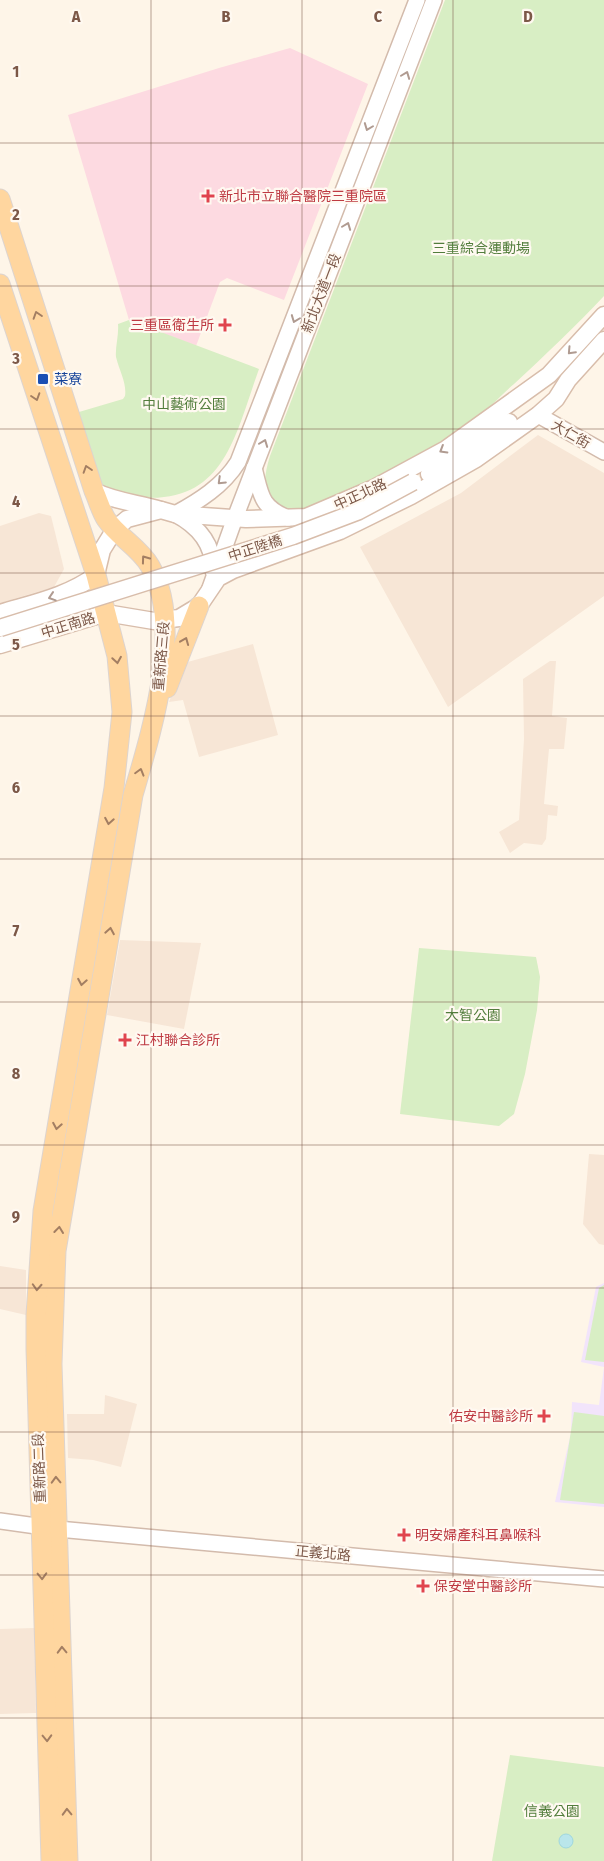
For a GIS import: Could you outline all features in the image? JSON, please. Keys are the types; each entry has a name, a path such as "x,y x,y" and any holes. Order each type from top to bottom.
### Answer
{"main road":[{"name":"重新路三段","path":"0,199 94,491 106,519 137,548 149,564 158,581 166,621 162,676 150,736 133,795 74,1080"},
{"path":"0,284 68,497 96,575 117,656 122,691 121,732 74,1080"},
{"name":"中正北路","path":"96,575 102,550 115,529 127,519 168,512 235,518 290,518 306,516 374,488 409,470 481,425 549,375 604,315"},
{"name":"中正北路","path":"106,613 166,621 179,618 199,606 218,578 233,570 340,531 412,496 476,459 538,415 556,399 568,380 604,340"},
{"path":"495,432 533,396 549,375"},
{"name":"中正北路","path":"495,432 568,380"},
{"name":"中正陸橋","path":"0,628 293,536 359,511 413,482 495,432"},
{"path":"94,491 111,499 141,504 168,512"},
{"path":"0,613 68,592 80,587 96,575"},
{"path":"150,736 199,606"},
{"name":"中正南路","path":"0,645 106,613"},
{"name":"重新路二段","path":"68,1861 36,1315 43,1211 74,1080"},
{"name":"重新路二段","path":"49,1528 51,1861"}],"street":[{"name":"新北大道一段","path":"168,512 202,499 233,470 238,462 417,0"},
{"name":"新北大道一段","path":"210,588 254,468 434,0"},
{"name":"大仁街","path":"538,415 604,452"},
{"path":"254,468 261,497 266,506 274,513 290,518"},
{"path":"168,512 190,522 203,535 211,551 214,569 210,588"},
{"name":"正義北路","path":"0,1521 49,1528 604,1579"}],"shaded area":[{"name":"新北市立聯合醫院三重院區","path":"290,48 368,84 284,300 227,278 220,282 196,346 129,320 68,115"},
{"path":"538,435 604,473 604,596 448,707 360,547 461,493"},
{"path":"39,513 51,516 64,569 54,587 0,603 0,526"},
{"path":"253,644 278,735 199,757 183,700 169,702 184,663"},
{"path":"550,661 556,661 552,716 567,718 564,749 549,749 544,804 558,806 557,816 548,815 546,839 542,845 524,843 510,853 499,832 519,820 524,739 523,679"},
{"path":"120,940 201,943 184,1029 107,1015"},
{"path":"589,1154 604,1155 604,1245 599,1244 583,1224"},
{"path":"0,1266 26,1270 26,1315 0,1309"},
{"path":"604,1283 604,1367 581,1362 596,1287"},
{"path":"604,1367 604,1507 555,1502 571,1433 572,1402 599,1405"},
{"path":"105,1395 137,1404 121,1467 93,1460 68,1458 67,1414 104,1414"},
{"path":"34,1628 36,1713 0,1714 0,1629"}],"green space":[{"name":"三重綜合運動場","path":"445,0 604,0 604,296 560,341 490,406 459,430 410,459 318,505 299,511 281,509 273,505 268,499 266,491 266,474 270,456"},
{"name":"中山藝術公園","path":"129,320 259,369 233,441 222,461 208,478 190,490 167,497 137,497 100,487 79,416 79,412 123,399 125,396 125,386 116,357 116,350 118,324"},
{"name":"大智公園","path":"419,948 536,957 540,977 537,1010 525,1074 514,1114 499,1126 400,1114"},
{"path":"604,1285 604,1362 585,1360 599,1288"},
{"path":"574,1412 604,1416 604,1504 560,1500"},
{"name":"信義公園","path":"510,1755 604,1767 604,1861 492,1861"}],"water":[{"path":"566,1834 571,1836 573,1841 571,1846 566,1848 561,1846 559,1841 561,1836"}],"place":[{"name":"新北市立聯合醫院三重院區","path":"208,196"},
{"name":"三重區衛生所","path":"225,325"},
{"name":"菜寮","path":"43,379"},
{"name":"江村聯合診所","path":"125,1040"},
{"name":"佑安中醫診所","path":"544,1416"},
{"name":"明安婦產科耳鼻喉科","path":"404,1535"},
{"name":"保安堂中醫診所","path":"423,1586"}]}
